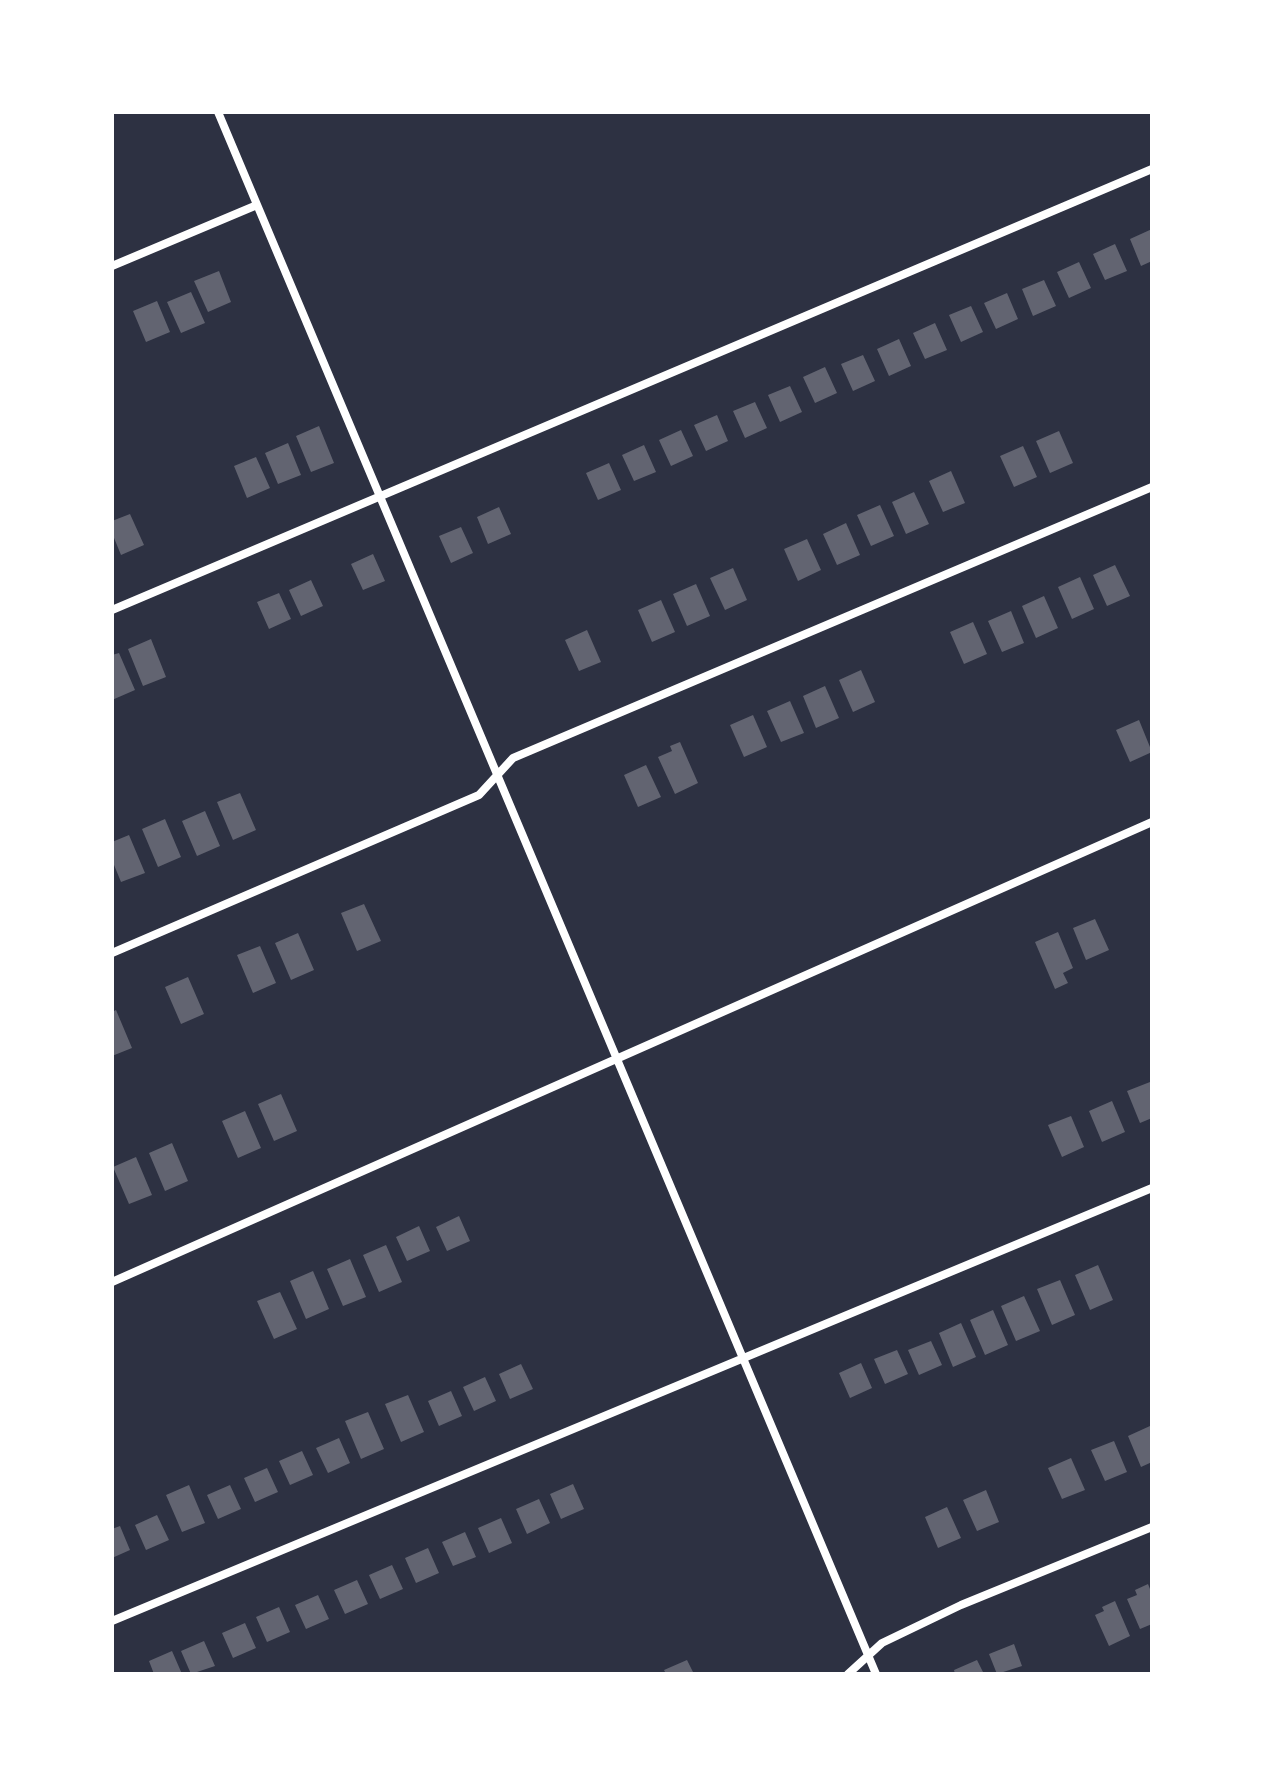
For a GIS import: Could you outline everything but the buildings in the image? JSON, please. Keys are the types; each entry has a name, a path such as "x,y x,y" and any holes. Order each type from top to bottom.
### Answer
{"street":[{"path":"218,112 876,1674"},
{"path":"112,610 1152,169"},
{"path":"112,266 257,205"},
{"path":"112,953 479,795 513,758 1152,487"},
{"path":"112,1282 1152,822"},
{"path":"112,1621 1152,1188"},
{"path":"848,1674 882,1643 961,1605 1152,1527"}]}
